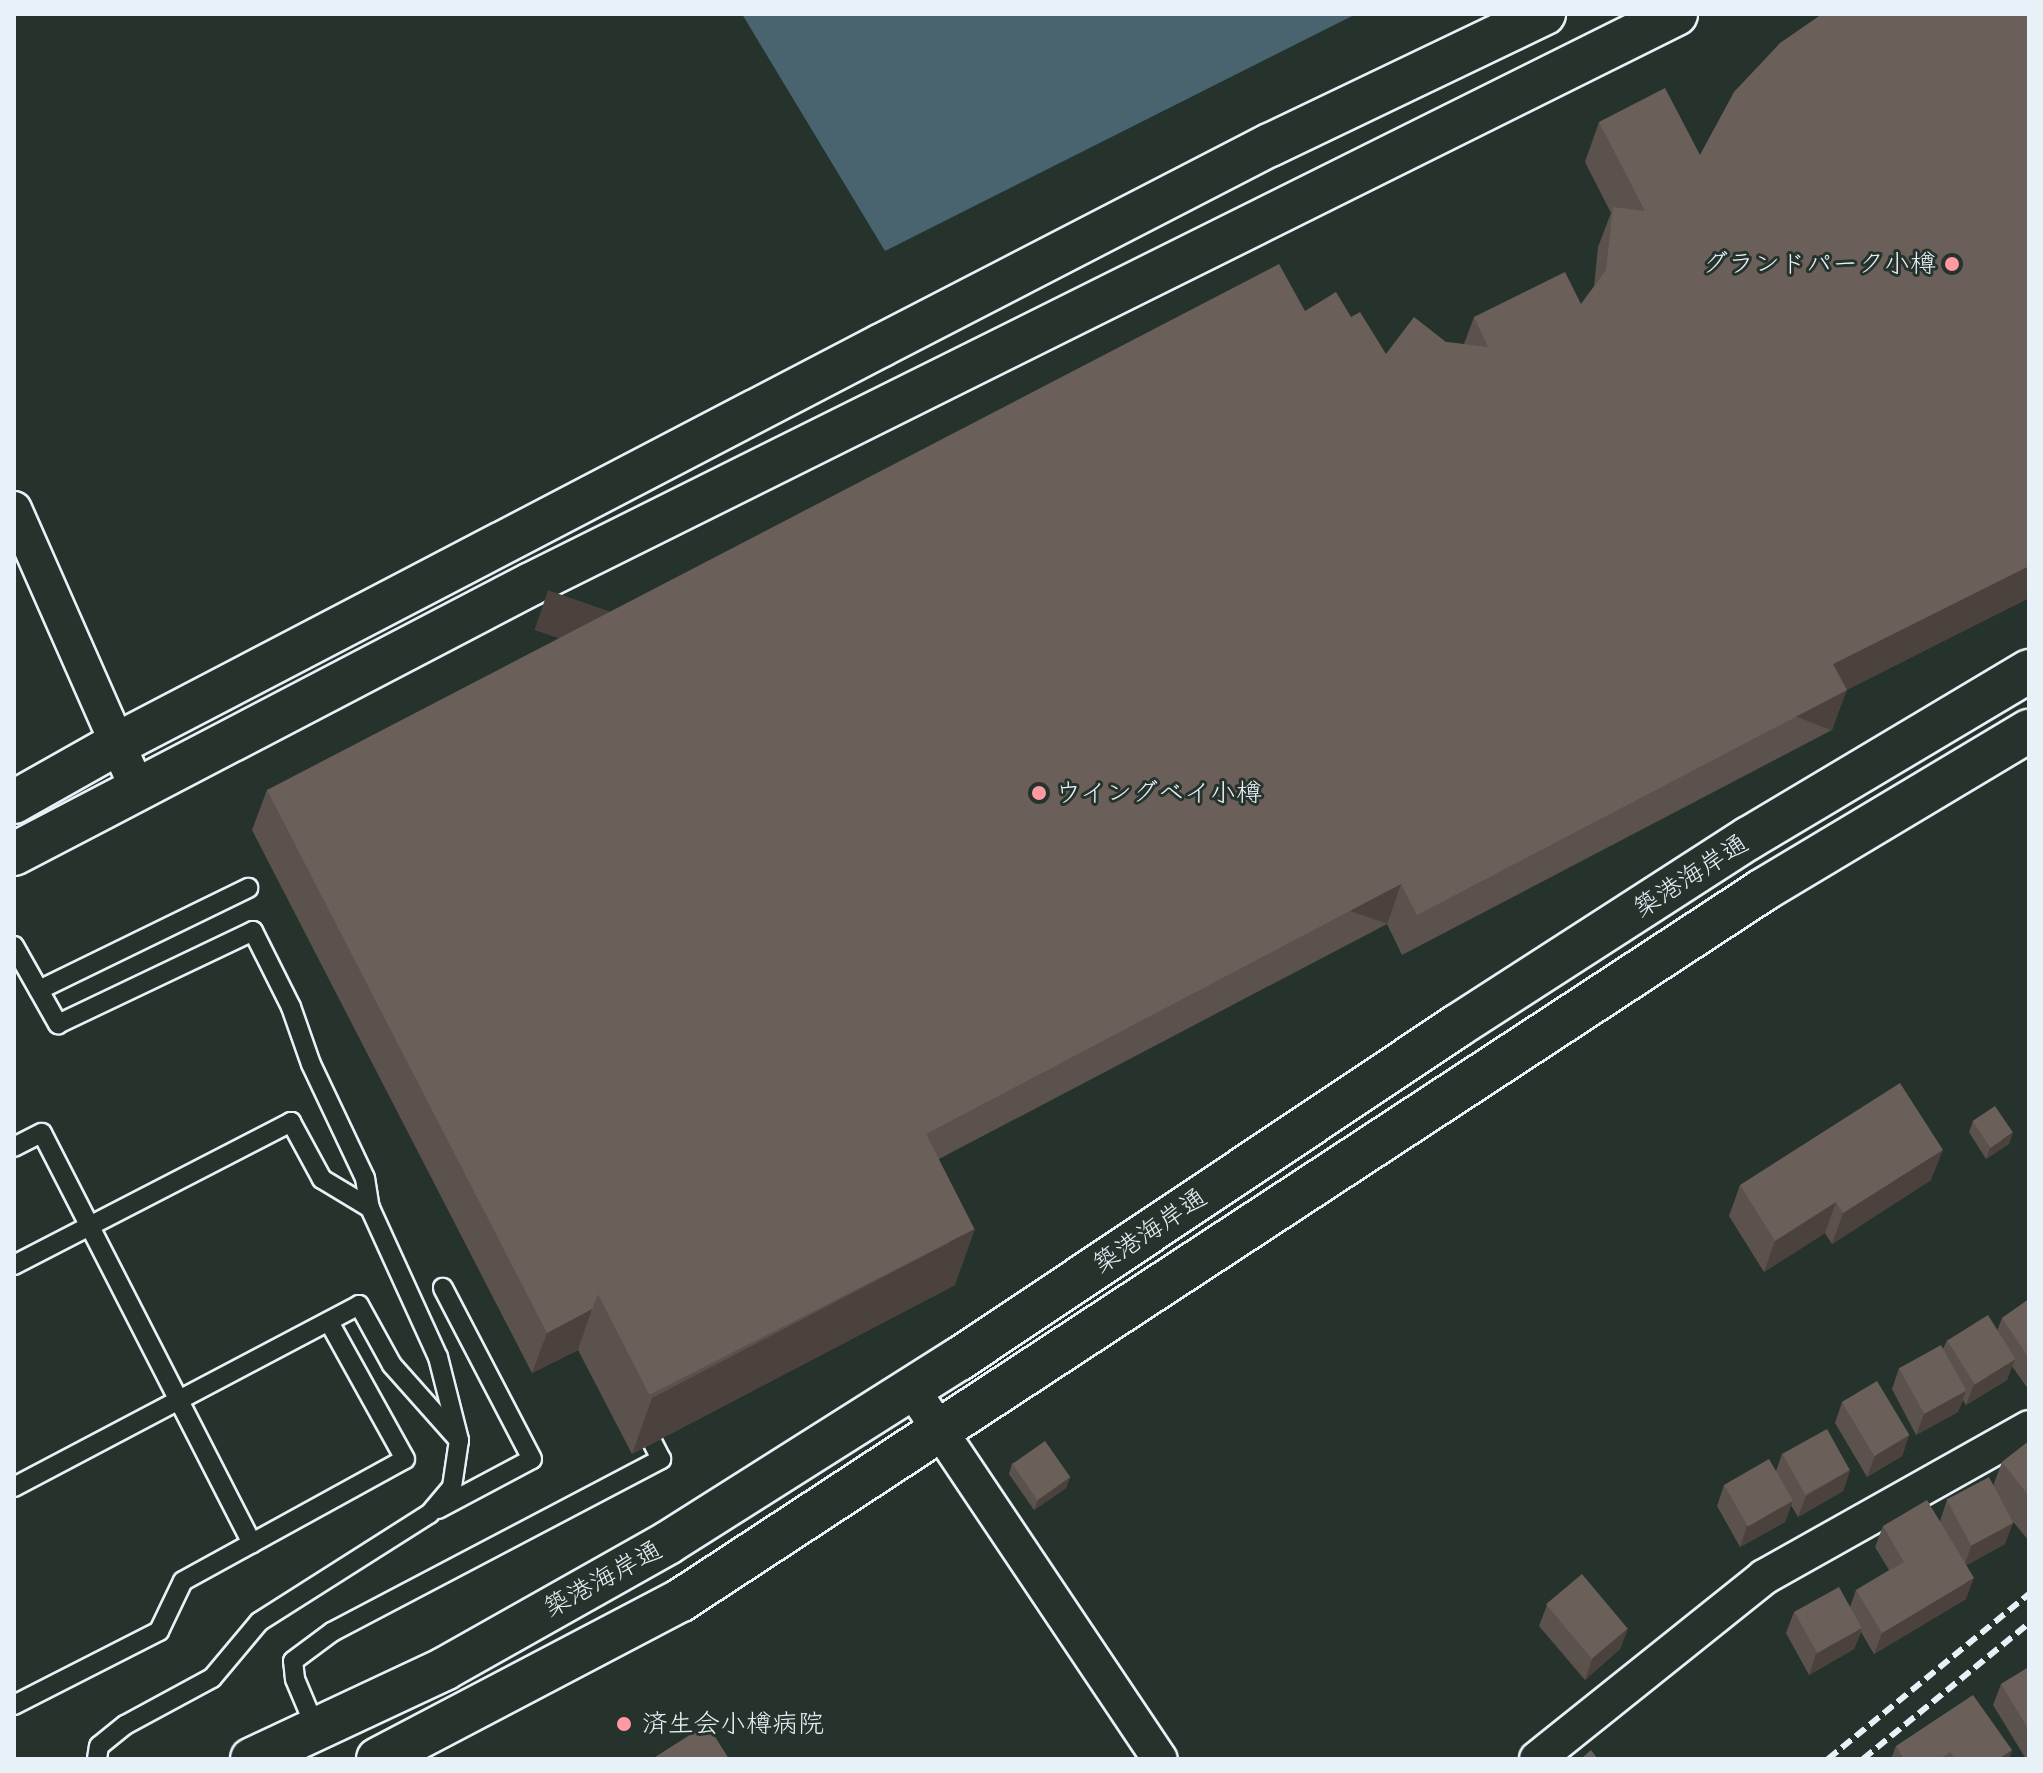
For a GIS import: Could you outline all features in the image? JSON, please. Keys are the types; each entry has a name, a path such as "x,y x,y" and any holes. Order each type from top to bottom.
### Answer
{"street":[{"path":"14,802 117,744 1242,159 1544,14"},
{"path":"14,854 531,584 1676,14"},
{"path":"14,509 137,788"},
{"name":"築港海岸通","path":"252,1759 444,1669 669,1542 912,1389 1749,838 2029,671"},
{"name":"築港海岸通","path":"378,1759 681,1600 940,1433 1763,890 2029,731"},
{"path":"912,1389 1160,1759"},
{"path":"1537,1759 1764,1577 2029,1428"}],"lane":[{"path":"39,990 248,888"},
{"path":"14,946 58,1024 253,931 291,1007 311,1064 365,1178 370,1208 438,1357 459,1440 452,1487 429,1514"},
{"path":"14,1265 291,1122 322,1179 370,1208"},
{"path":"14,1147 42,1133 252,1543"},
{"path":"97,1759 99,1746 125,1725 212,1678 259,1622 429,1514 532,1459 443,1288"},
{"path":"14,1487 359,1305 392,1365 459,1440"},
{"path":"14,1705 159,1631 183,1581 405,1459 329,1322"},
{"path":"316,1729 295,1679 293,1661 332,1632 661,1459 653,1443"}],"water":[{"path":"742,14 1356,14 885,251"}],"building":[{"name":"ウイングベイ小樽","path":"1822,14 2029,14 2029,566 1833,664 1847,690 1417,915 1401,884 926,1134 921,1124 598,1294 592,1309 547,1333 267,790 1279,264 1305,311 1336,292 1351,317 1360,312 1386,354 1414,317 1446,342 1488,347 1474,317 1565,272 1581,304 1606,270 1613,207 1645,211 1599,122 1665,88 1700,155 1734,92 1780,43"},
{"path":"1900,1083 1943,1150 1843,1213 1836,1202 1775,1241 1740,1185"},
{"path":"1995,1106 2013,1133 1991,1148 1973,1121"},
{"path":"921,1124 975,1229 649,1395 596,1290"},
{"path":"2029,1299 2029,1358 2002,1318"},
{"path":"1988,1315 2016,1359 1975,1385 1947,1340"},
{"path":"1941,1345 1966,1390 1924,1414 1899,1368"},
{"path":"1877,1381 1909,1435 1874,1456 1842,1402"},
{"path":"1827,1429 1850,1470 1805,1495 1782,1454"},
{"path":"1045,1441 1070,1477 1037,1500 1012,1464"},
{"path":"2029,1441 2029,1496 2002,1462"},
{"path":"1769,1459 1793,1501 1748,1527 1724,1485"},
{"path":"1989,1477 2013,1523 1971,1545 1947,1500"},
{"path":"1927,1500 1974,1578 1882,1633 1856,1590 1904,1562 1883,1526"},
{"path":"1582,1574 1628,1628 1592,1659 1546,1604"},
{"path":"1839,1587 1862,1628 1817,1653 1794,1612"},
{"path":"2029,1667 2029,1730 2001,1684"},
{"path":"1973,1695 2012,1750 1998,1759 1955,1759 1950,1752 1941,1759 1904,1759 1896,1746"},
{"path":"707,1724 729,1759 652,1759"},
{"path":"1591,1750 1598,1759 1581,1759"}],"railway":[{"path":"1828,1759 2029,1594"},
{"path":"1863,1759 2029,1623"}],"place":[{"name":"グランドパーク小樽","path":"1952,264"},
{"name":"ウイングベイ小樽","path":"1039,793"},
{"name":"済生会小樽病院","path":"624,1724"}]}
